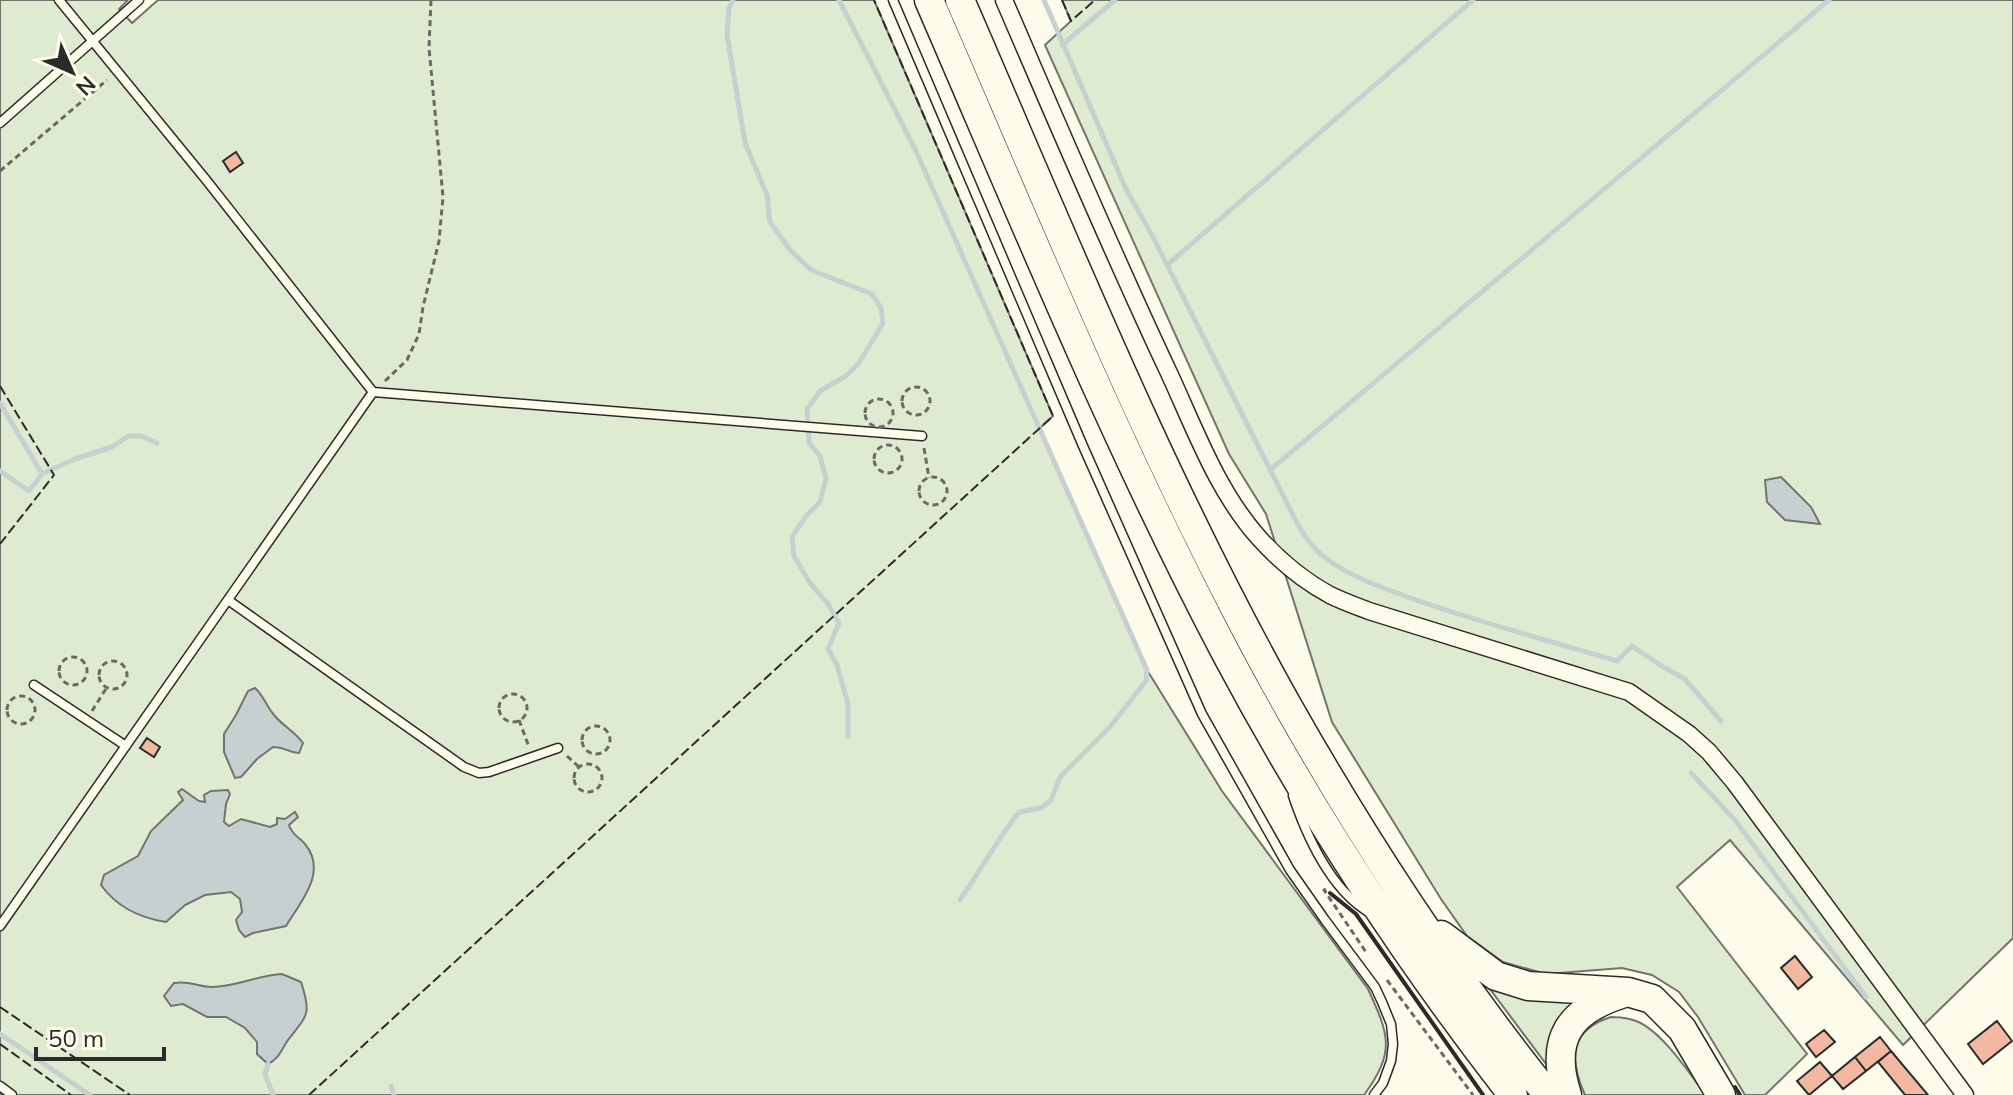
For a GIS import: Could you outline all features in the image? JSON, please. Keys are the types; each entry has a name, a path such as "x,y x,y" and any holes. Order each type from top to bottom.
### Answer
{"highway":[{"path":"929,0 1090,369 1227,655 1294,772 1389,924 1513,1095"},
{"path":"960,0 1186,509 1286,703 1417,915 1548,1095"},
{"path":"1417,915 1496,976 1528,986 1628,992 1652,999 1682,1029 1721,1095"},
{"path":"1567,1095 1561,1077 1560,1058 1564,1034 1581,1014 1603,999 1628,992"}],"street":[{"path":"1004,0 1134,298 1196,431 1223,487 1259,538 1280,559 1330,595 1369,611 1629,692 1689,734 1735,783 1965,1095"}],"lane":[{"path":"59,0 373,392 922,436"},
{"path":"0,123 139,0"},
{"path":"893,0 1083,446 1202,714 1290,870 1375,987 1382,1002 1391,1024 1393,1044 1383,1083 1374,1095"},
{"path":"0,926 373,392"},
{"path":"228,600 464,767 479,773 489,772 558,748"},
{"path":"34,685 126,746"},
{"path":"0,1086 12,1095"}],"path":[{"path":"373,392 407,360 419,334 439,241 443,197 429,48 431,0"},
{"path":"0,171 117,71"},
{"path":"916,387 925,391 929,398 926,410 918,415 910,414 902,398 907,390 916,387"},
{"path":"879,399 891,406 893,414 886,425 877,426 867,419 866,410 871,402 879,399"},
{"path":"922,436 929,478"},
{"path":"888,445 897,448 901,460 898,468 886,472 878,469 874,456 879,448 888,445"},
{"path":"929,478 938,478 945,484 946,497 940,503 927,504 921,498 920,488 929,478"},
{"path":"73,658 84,664 86,673 83,681 75,685 63,681 59,673 64,661 73,658"},
{"path":"118,662 125,668 126,681 116,688 107,687 101,681 100,672 105,664 118,662"},
{"path":"86,720 107,687"},
{"path":"508,695 518,695 525,701 525,714 519,720 507,720 500,714 499,705 508,695"},
{"path":"21,696 30,700 34,707 33,716 24,724 12,720 7,712 9,703 21,696"},
{"path":"519,720 532,757"},
{"path":"596,726 608,733 610,741 603,752 594,754 584,746 583,737 588,729 596,726"},
{"path":"558,748 579,767"},
{"path":"588,764 597,767 601,775 598,787 590,791 578,788 574,775 579,767 588,764"},
{"path":"1332,886 1324,890 1369,956"},
{"path":"1386,979 1473,1095"}],"green space":[{"path":"0,0 128,0 119,9 132,23 158,0 874,0 1053,416 1040,428 1147,670 1222,791 1368,989 1381,1019 1386,1043 1381,1066 1364,1095 0,1095"},
{"path":"1062,0 2013,0 2013,938 1903,1045 1730,840 1677,887 1807,1054 1765,1095 1745,1095 1698,1017 1679,992 1652,975 1622,968 1546,974 1503,962 1467,936 1332,722 1266,514 1229,454 1045,45 1071,21"},
{"path":"1484,981 1589,995 1549,1068"},
{"path":"1611,1017 1636,1021 1656,1034 1706,1095 1585,1095 1576,1069 1576,1047 1587,1030"}],"shaded area":[{"path":"1781,477 1811,507 1820,524 1785,520 1767,502 1765,480"},
{"path":"255,688 274,715 303,743 299,753 273,747 241,777 235,778 224,752 224,734 248,691"},
{"path":"182,789 205,802 204,795 211,791 228,790 230,794 224,822 229,826 241,819 270,827 277,824 277,818 285,819 295,812 298,817 289,825 305,844 314,865 310,886 286,926 245,937 236,920 242,912 240,899 231,892 205,895 185,905 166,922 156,920 121,905 101,885 104,875 138,856 151,831 183,800 178,792"},
{"path":"282,974 301,982 307,1008 300,1025 277,1057 268,1064 257,1054 257,1042 245,1028 226,1017 207,1017 183,1004 171,1006 164,996 174,983 221,986"}],"building":[{"path":"236,152 243,163 230,172 223,161"},
{"path":"147,738 160,747 154,757 140,748"},
{"path":"1795,956 1812,977 1798,989 1781,968"},
{"path":"1997,1021 2012,1041 1983,1064 1968,1044"},
{"path":"1824,1030 1835,1042 1816,1057 1806,1044"},
{"path":"1880,1037 1891,1051 1866,1071 1855,1057"},
{"path":"1891,1051 1928,1095 1905,1095 1878,1062"},
{"path":"1855,1057 1866,1071 1843,1089 1832,1076"},
{"path":"1820,1062 1832,1076 1809,1095 1797,1081"}],"waterway":[{"path":"733,0 729,8 727,35 745,143 767,195 770,222 791,251 811,270 872,294 881,308 883,323 859,363 846,376 820,391 807,409 809,443 820,456 826,478 820,502 792,537 794,556 839,623 828,649 837,665 848,704 848,736"},
{"path":"839,0 915,149 1147,670 1146,681 1109,728 1060,777 1051,800 1041,808 1019,812 960,900"},
{"path":"1044,0 1126,189 1299,527 1322,556 1358,577 1416,600 1617,661 1632,646 1685,679 1721,721"},
{"path":"1062,45 1115,0"},
{"path":"1167,265 1473,0"},
{"path":"1270,470 1829,0"},
{"path":"0,403 42,474"},
{"path":"0,471 29,491 42,474 112,447 128,436 141,436 157,443"},
{"path":"1691,773 1734,819 1866,997"},
{"path":"0,1034 90,1095"},
{"path":"268,1064 265,1074 273,1095"},
{"path":"391,1086 394,1095"}],"fence":[{"path":"309,1095 1053,416 874,0"},
{"path":"1062,0 1071,21 1095,0"},
{"path":"0,386 54,475 0,544"},
{"path":"0,1007 130,1095"},
{"path":"0,1044 71,1095"}],"wall":[{"path":"1330,893 1356,914 1483,1095"},
{"path":"1735,1087 1740,1095"}]}
